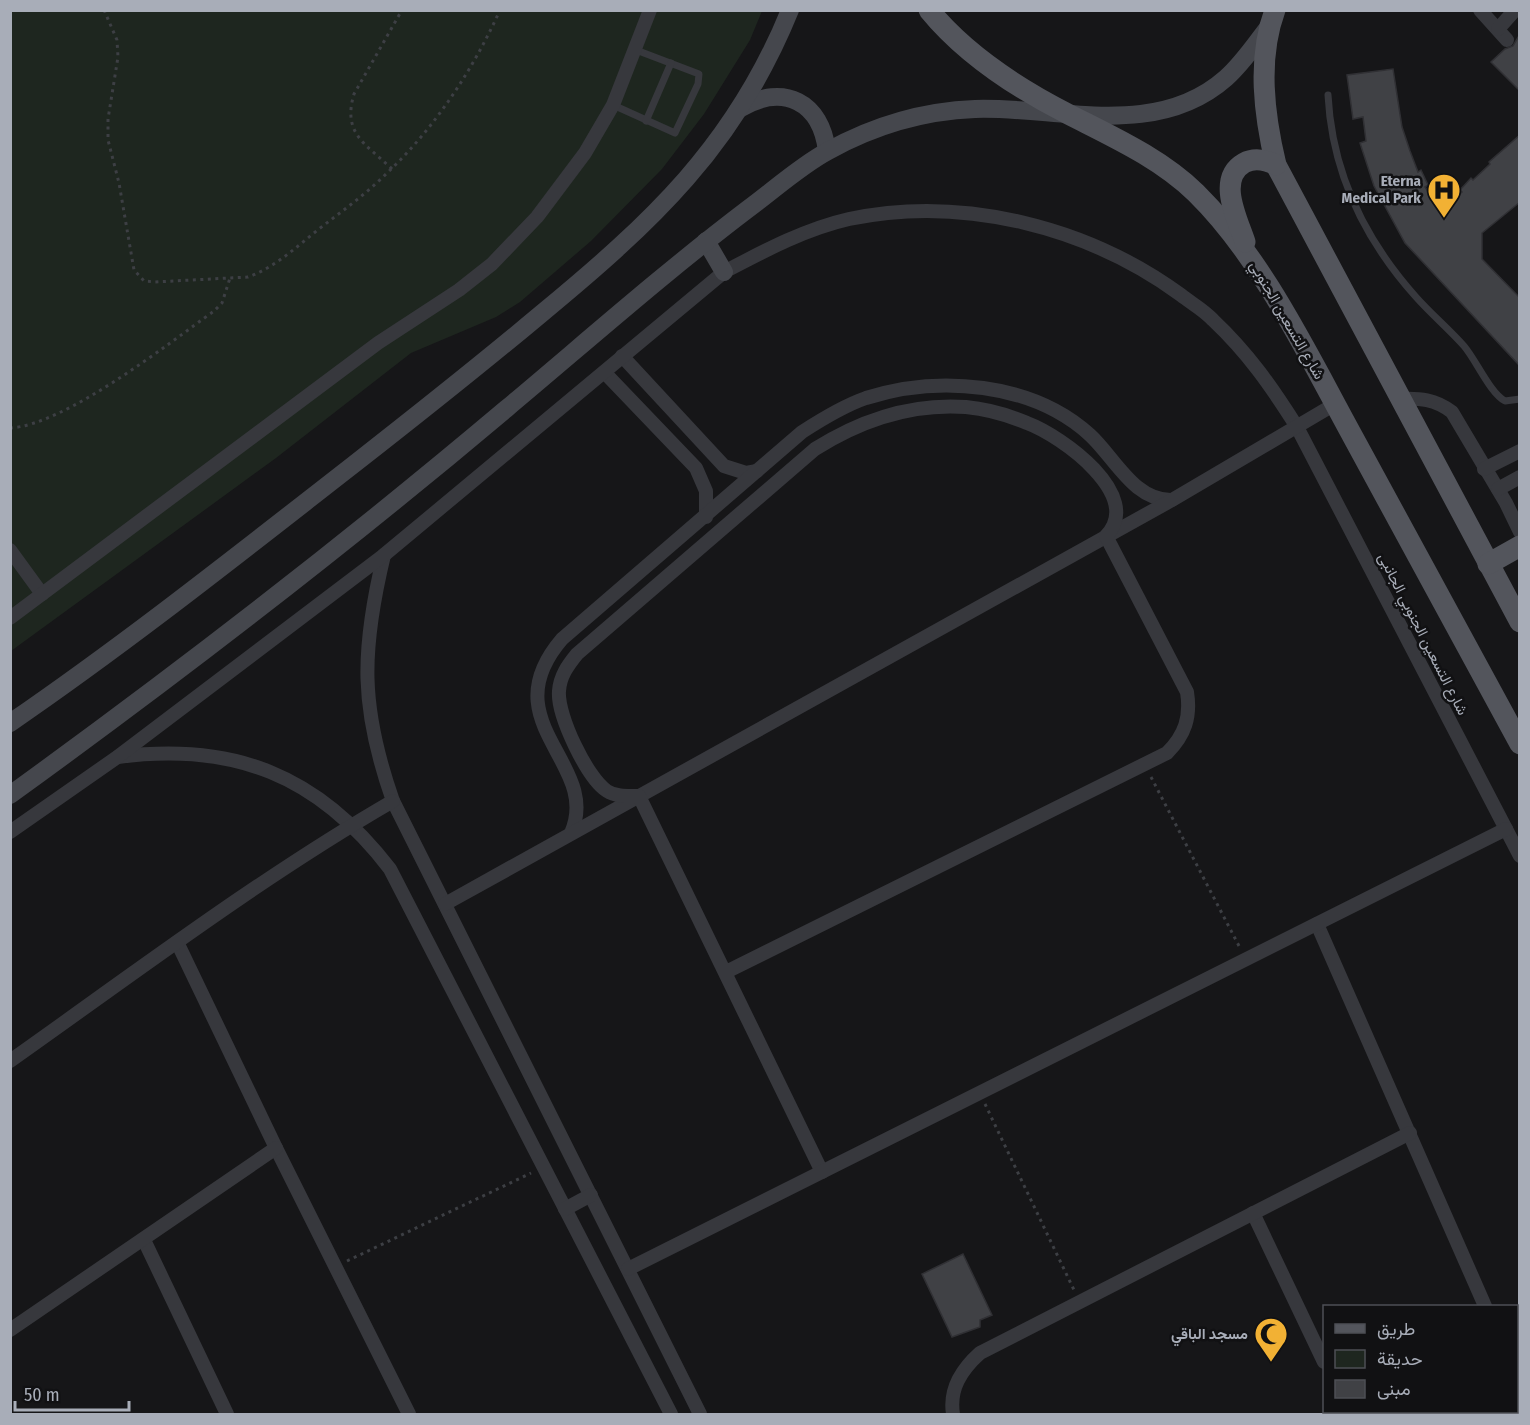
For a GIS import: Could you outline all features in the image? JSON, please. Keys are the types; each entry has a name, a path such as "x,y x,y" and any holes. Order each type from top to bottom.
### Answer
{"main road":[{"name":"شارع التسعين الجنوبي","path":"929,10 945,30 985,62 1066,113 1107,132 1170,171 1208,205 1249,254 1335,404 1520,744"},
{"path":"1272,18 1265,91 1276,165 1520,622"},
{"path":"1249,254 1231,197 1231,181 1239,167 1253,160 1261,159 1276,165"},
{"path":"1488,564 1520,546"}],"street":[{"path":"10,618 167,503 378,343 459,290 492,264 560,187 585,153 613,105 650,10"},
{"path":"10,723 165,612 466,376 604,262 646,224 685,182 741,108 790,10"},
{"path":"1483,12 1503,34 1515,10"},
{"path":"10,795 186,666 493,420 706,241 827,151 884,126 936,113 977,109 1124,116 1151,113 1177,106 1225,79 1246,57 1272,18"},
{"path":"741,108 757,99 773,96 794,100 812,112 819,121 827,151"},
{"name":"شارع التسعين الجنوبي الجانبى","path":"10,832 116,758 384,555 724,272 782,242 849,219 927,211 1004,218 1080,238 1149,272 1212,318 1264,375 1297,427 1520,856"},
{"path":"706,241 724,272"},
{"path":"622,356 724,466 746,473 757,471"},
{"path":"605,373 696,468 706,491 706,517"},
{"path":"572,833 578,814 576,793 538,711 537,691 541,671 550,654 562,639 802,432 832,413 864,399 898,390 933,385 968,386 1003,392 1037,403 1068,419 1104,450 1141,492 1150,497 1172,500"},
{"path":"1399,399 1430,400 1452,412 1498,489 1520,532"},
{"path":"445,904 1172,500 1335,404"},
{"path":"639,796 623,796 609,792 597,783 589,771 560,707 561,678 568,665 577,654 815,449 842,432 871,419 902,411 934,407 966,407 998,413 1028,423 1057,437 1074,450 1114,497 1118,514 1112,530 1106,536"},
{"path":"1484,469 1520,451"},
{"path":"1498,489 1520,477"},
{"path":"726,972 1167,753 1184,732 1188,719 1187,692 1106,536"},
{"path":"10,550 42,594"},
{"path":"384,555 367,642 366,680 369,718 377,755 393,801 700,1414"},
{"path":"116,758 184,752 250,763 281,775 311,791 366,838 390,869 671,1414"},
{"path":"639,796 822,1172"},
{"path":"10,1061 177,942 352,825 393,801"},
{"path":"628,1269 1506,829"},
{"path":"1317,924 1485,1305"},
{"path":"177,942 276,1148 409,1414"},
{"path":"953,1414 953,1390 968,1363 980,1353 1410,1133"},
{"path":"10,1330 276,1148"},
{"path":"565,1209 591,1195"},
{"path":"1253,1213 1323,1360"},
{"path":"144,1240 227,1414"}],"lane":[{"path":"613,105 671,133 677,132 700,75 636,50"},
{"path":"646,121 671,63"},
{"path":"1328,95 1331,129 1338,164 1352,200 1372,238 1417,299 1474,359 1496,395 1505,401 1520,399"}],"path":[{"path":"104,10 117,40 118,57 108,119 108,140 119,183 134,270 144,281 154,282 248,277 289,255 392,169 438,114 478,55 500,10"},
{"path":"392,169 350,125 349,110 354,94 402,10"},
{"path":"10,428 47,417 111,384 214,311 222,303 231,278"},
{"path":"1145,764 1246,959"},
{"path":"979,1093 1080,1302"},
{"path":"335,1267 543,1167"}],"green space":[{"path":"11,11 762,11 750,40 704,114 662,169 591,241 520,302 496,317 411,353 276,458 11,651"}],"building":[{"path":"1520,34 1520,91 1491,62 1505,49 1513,46"},
{"name":"Eterna Medical Park","path":"1393,69 1402,127 1410,151 1418,172 1421,170 1428,185 1425,187 1441,211 1462,192 1460,190 1471,178 1473,180 1490,164 1489,162 1520,135 1520,202 1482,233 1482,259 1520,298 1520,366 1405,243 1374,186 1360,143 1366,141 1363,117 1353,119 1347,75"},
{"path":"963,1254 992,1315 980,1320 980,1327 952,1337 922,1274"}],"place":[{"name":"Eterna Medical Park","path":"1444,219"},
{"name":"مسجد الباقي","path":"1271,1363"}]}
